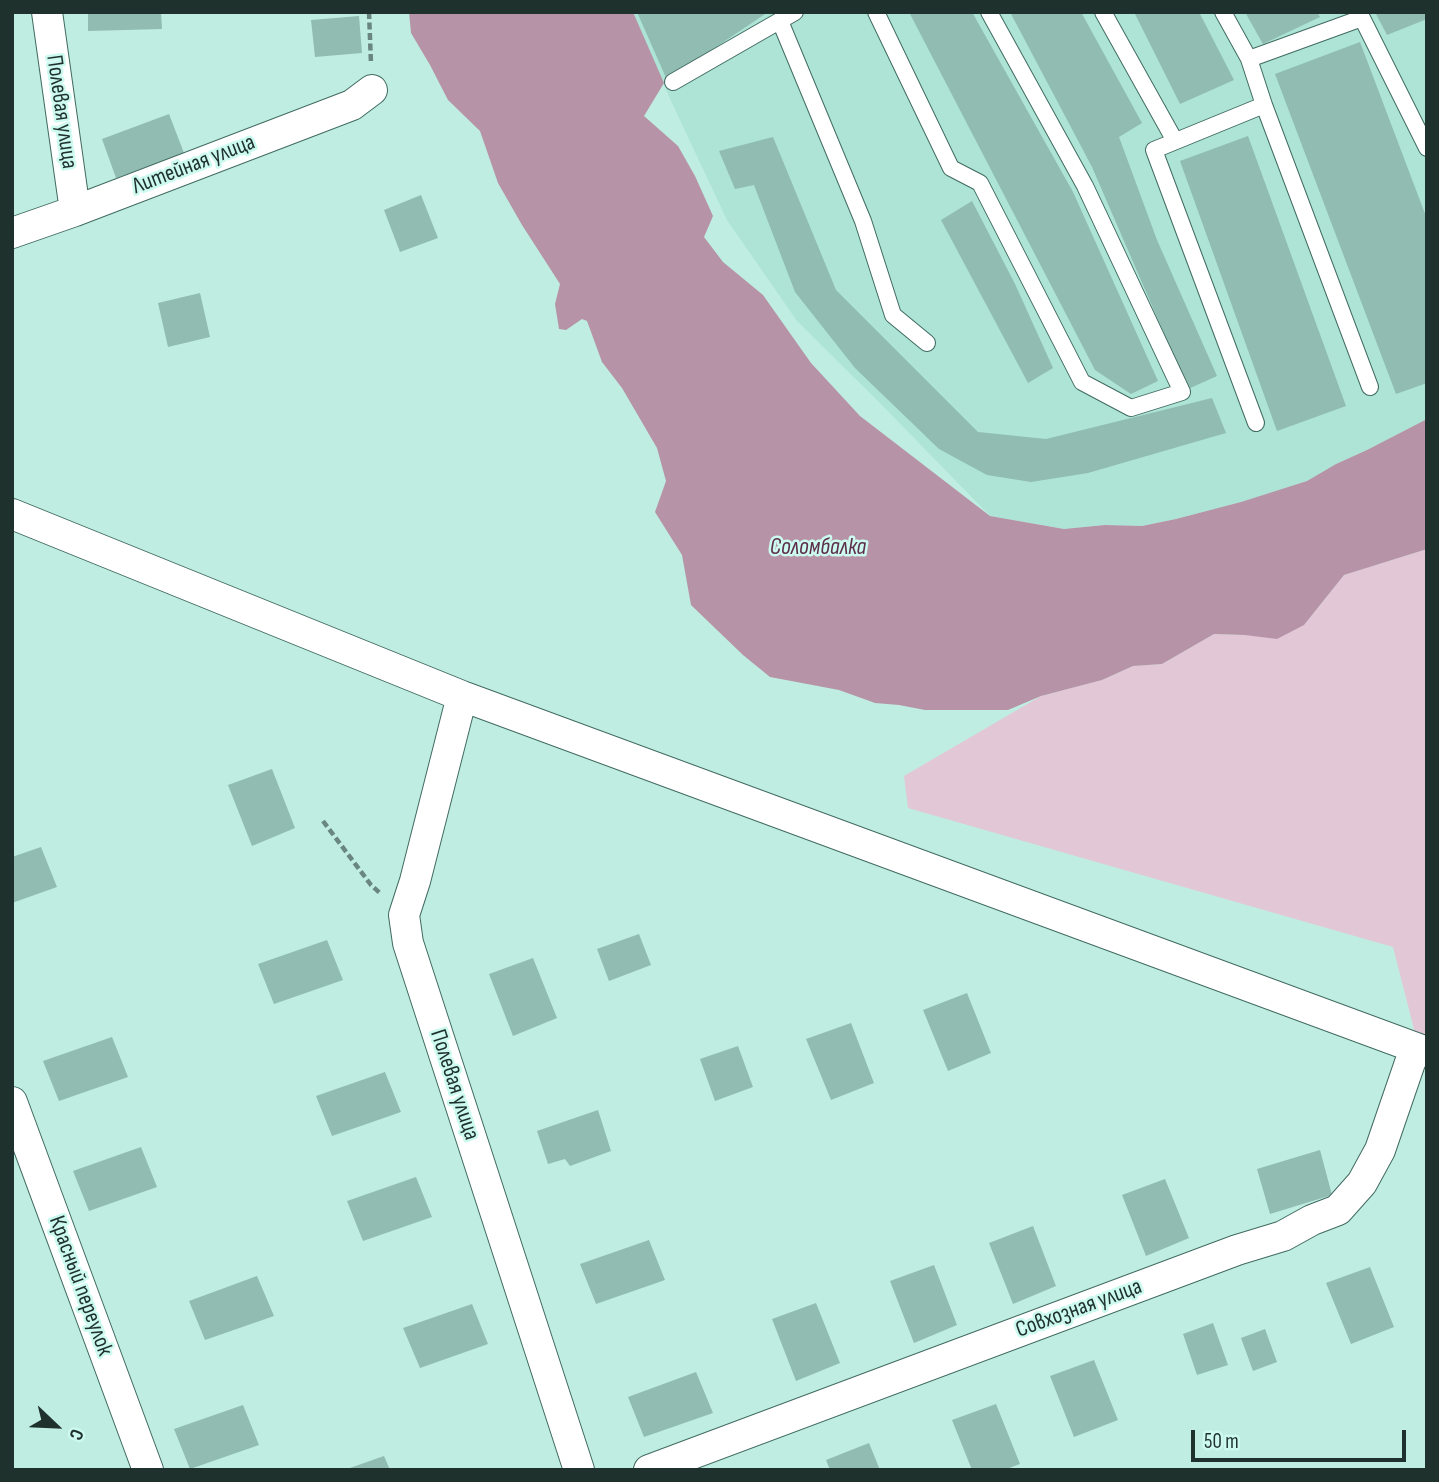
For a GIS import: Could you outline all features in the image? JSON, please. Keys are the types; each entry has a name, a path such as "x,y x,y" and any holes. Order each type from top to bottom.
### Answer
{"street":[{"name":"Полевая улица","path":"47,12 75,211"},
{"name":"Литейная улица","path":"12,233 352,105 372,90"},
{"path":"12,514 462,696 1421,1050"},
{"name":"Полевая улица","path":"462,696 404,915 408,943 579,1470"},
{"name":"Совхозная улица","path":"649,1470 1237,1250 1283,1236 1338,1210 1362,1183 1380,1150 1421,1050"},
{"name":"Красный переулок","path":"12,1102 148,1470"}],"lane":[{"path":"673,82 795,12"},
{"path":"876,12 951,168 981,183 1082,382 1131,408 1182,392 1084,186 989,12"},
{"path":"1103,12 1175,141"},
{"path":"1223,12 1249,59 1370,387"},
{"path":"1249,59 1360,15 1427,149"},
{"path":"779,22 863,220 893,315 927,343"},
{"path":"1256,423 1154,150 1264,105"}],"path":[{"path":"369,12 372,90"},
{"path":"323,821 371,885 404,915"}],"shaded area":[{"path":"633,12 1427,12 1427,419 1307,481 1176,519 1142,526 1105,525 1064,529 990,516 797,321 727,220"},
{"path":"1427,549 1427,1039 1416,1037 1393,947 908,808 904,776 1041,696 1102,680 1133,666 1162,664 1214,634 1245,635 1304,625 1344,575"}],"water":[{"name":"Соломбалка","path":"409,12 633,12 664,83 644,116 678,146 695,176 713,216 704,237 723,262 763,295 811,363 860,416 990,516 1064,529 1105,525 1142,526 1176,519 1307,481 1427,419 1427,549 1344,575 1304,625 1277,639 1214,634 1162,664 1133,666 1102,680 1041,696 1008,710 925,710 875,703 839,690 770,677 691,605 682,555 655,512 666,481 657,448 622,388 602,362 587,321 582,319 566,330 559,329 555,304 560,284 498,183 480,131 448,100 411,33"}],"building":[{"path":"88,12 161,12 162,29 88,31"},
{"path":"637,12 768,12 667,80"},
{"path":"909,12 972,12 1073,192 1158,381 1131,394 1095,370"},
{"path":"1010,12 1081,12 1142,123 1119,137 1157,240 1217,376 1188,389 1092,167"},
{"path":"1134,12 1199,12 1234,80 1180,104"},
{"path":"1245,12 1317,12 1320,17 1263,44"},
{"path":"1375,12 1427,12 1427,19 1387,35"},
{"path":"359,16 362,53 315,57 311,20"},
{"path":"1360,42 1427,219 1427,383 1396,394 1275,74"},
{"path":"169,114 184,153 116,178 102,139"},
{"path":"1248,136 1346,406 1277,431 1180,161"},
{"path":"773,137 836,290 978,432 1046,439 1212,398 1226,433 1088,473 1031,482 987,475 939,449 855,368 795,292 754,185 735,189 719,151"},
{"path":"421,195 438,238 400,252 384,210"},
{"path":"972,201 1015,284 1053,368 1028,383 941,220"},
{"path":"200,293 210,337 168,347 158,303"},
{"path":"272,769 295,828 252,846 228,785"},
{"path":"41,847 57,887 12,903 12,857"},
{"path":"639,934 651,965 609,981 597,949"},
{"path":"327,940 343,980 274,1004 258,964"},
{"path":"533,958 557,1018 513,1036 489,974"},
{"path":"967,993 991,1053 948,1071 923,1010"},
{"path":"851,1023 874,1083 831,1100 806,1039"},
{"path":"112,1037 128,1077 59,1101 43,1061"},
{"path":"738,1046 753,1087 715,1101 700,1059"},
{"path":"385,1072 401,1112 332,1136 316,1096"},
{"path":"598,1110 611,1151 570,1166 565,1159 548,1164 537,1131"},
{"path":"141,1147 157,1187 89,1211 73,1171"},
{"path":"1320,1150 1332,1195 1270,1214 1257,1169"},
{"path":"416,1177 432,1217 363,1241 347,1201"},
{"path":"1165,1179 1189,1238 1146,1256 1122,1195"},
{"path":"1033,1226 1056,1286 1013,1304 989,1243"},
{"path":"649,1240 665,1280 596,1304 580,1264"},
{"path":"934,1265 957,1325 914,1343 890,1281"},
{"path":"1370,1267 1394,1327 1351,1344 1326,1283"},
{"path":"257,1276 274,1316 205,1340 189,1301"},
{"path":"816,1303 840,1363 796,1381 772,1319"},
{"path":"472,1304 488,1344 420,1368 403,1328"},
{"path":"1213,1323 1228,1365 1197,1375 1183,1334"},
{"path":"1265,1329 1277,1362 1253,1371 1241,1338"},
{"path":"1094,1360 1118,1420 1074,1437 1050,1376"},
{"path":"696,1372 713,1413 644,1437 628,1397"},
{"path":"996,1404 1020,1464 1004,1470 972,1470 952,1420"},
{"path":"243,1405 259,1445 190,1469 174,1429"},
{"path":"869,1443 880,1470 830,1470 826,1460"},
{"path":"384,1456 390,1470 347,1470 347,1469"}]}
